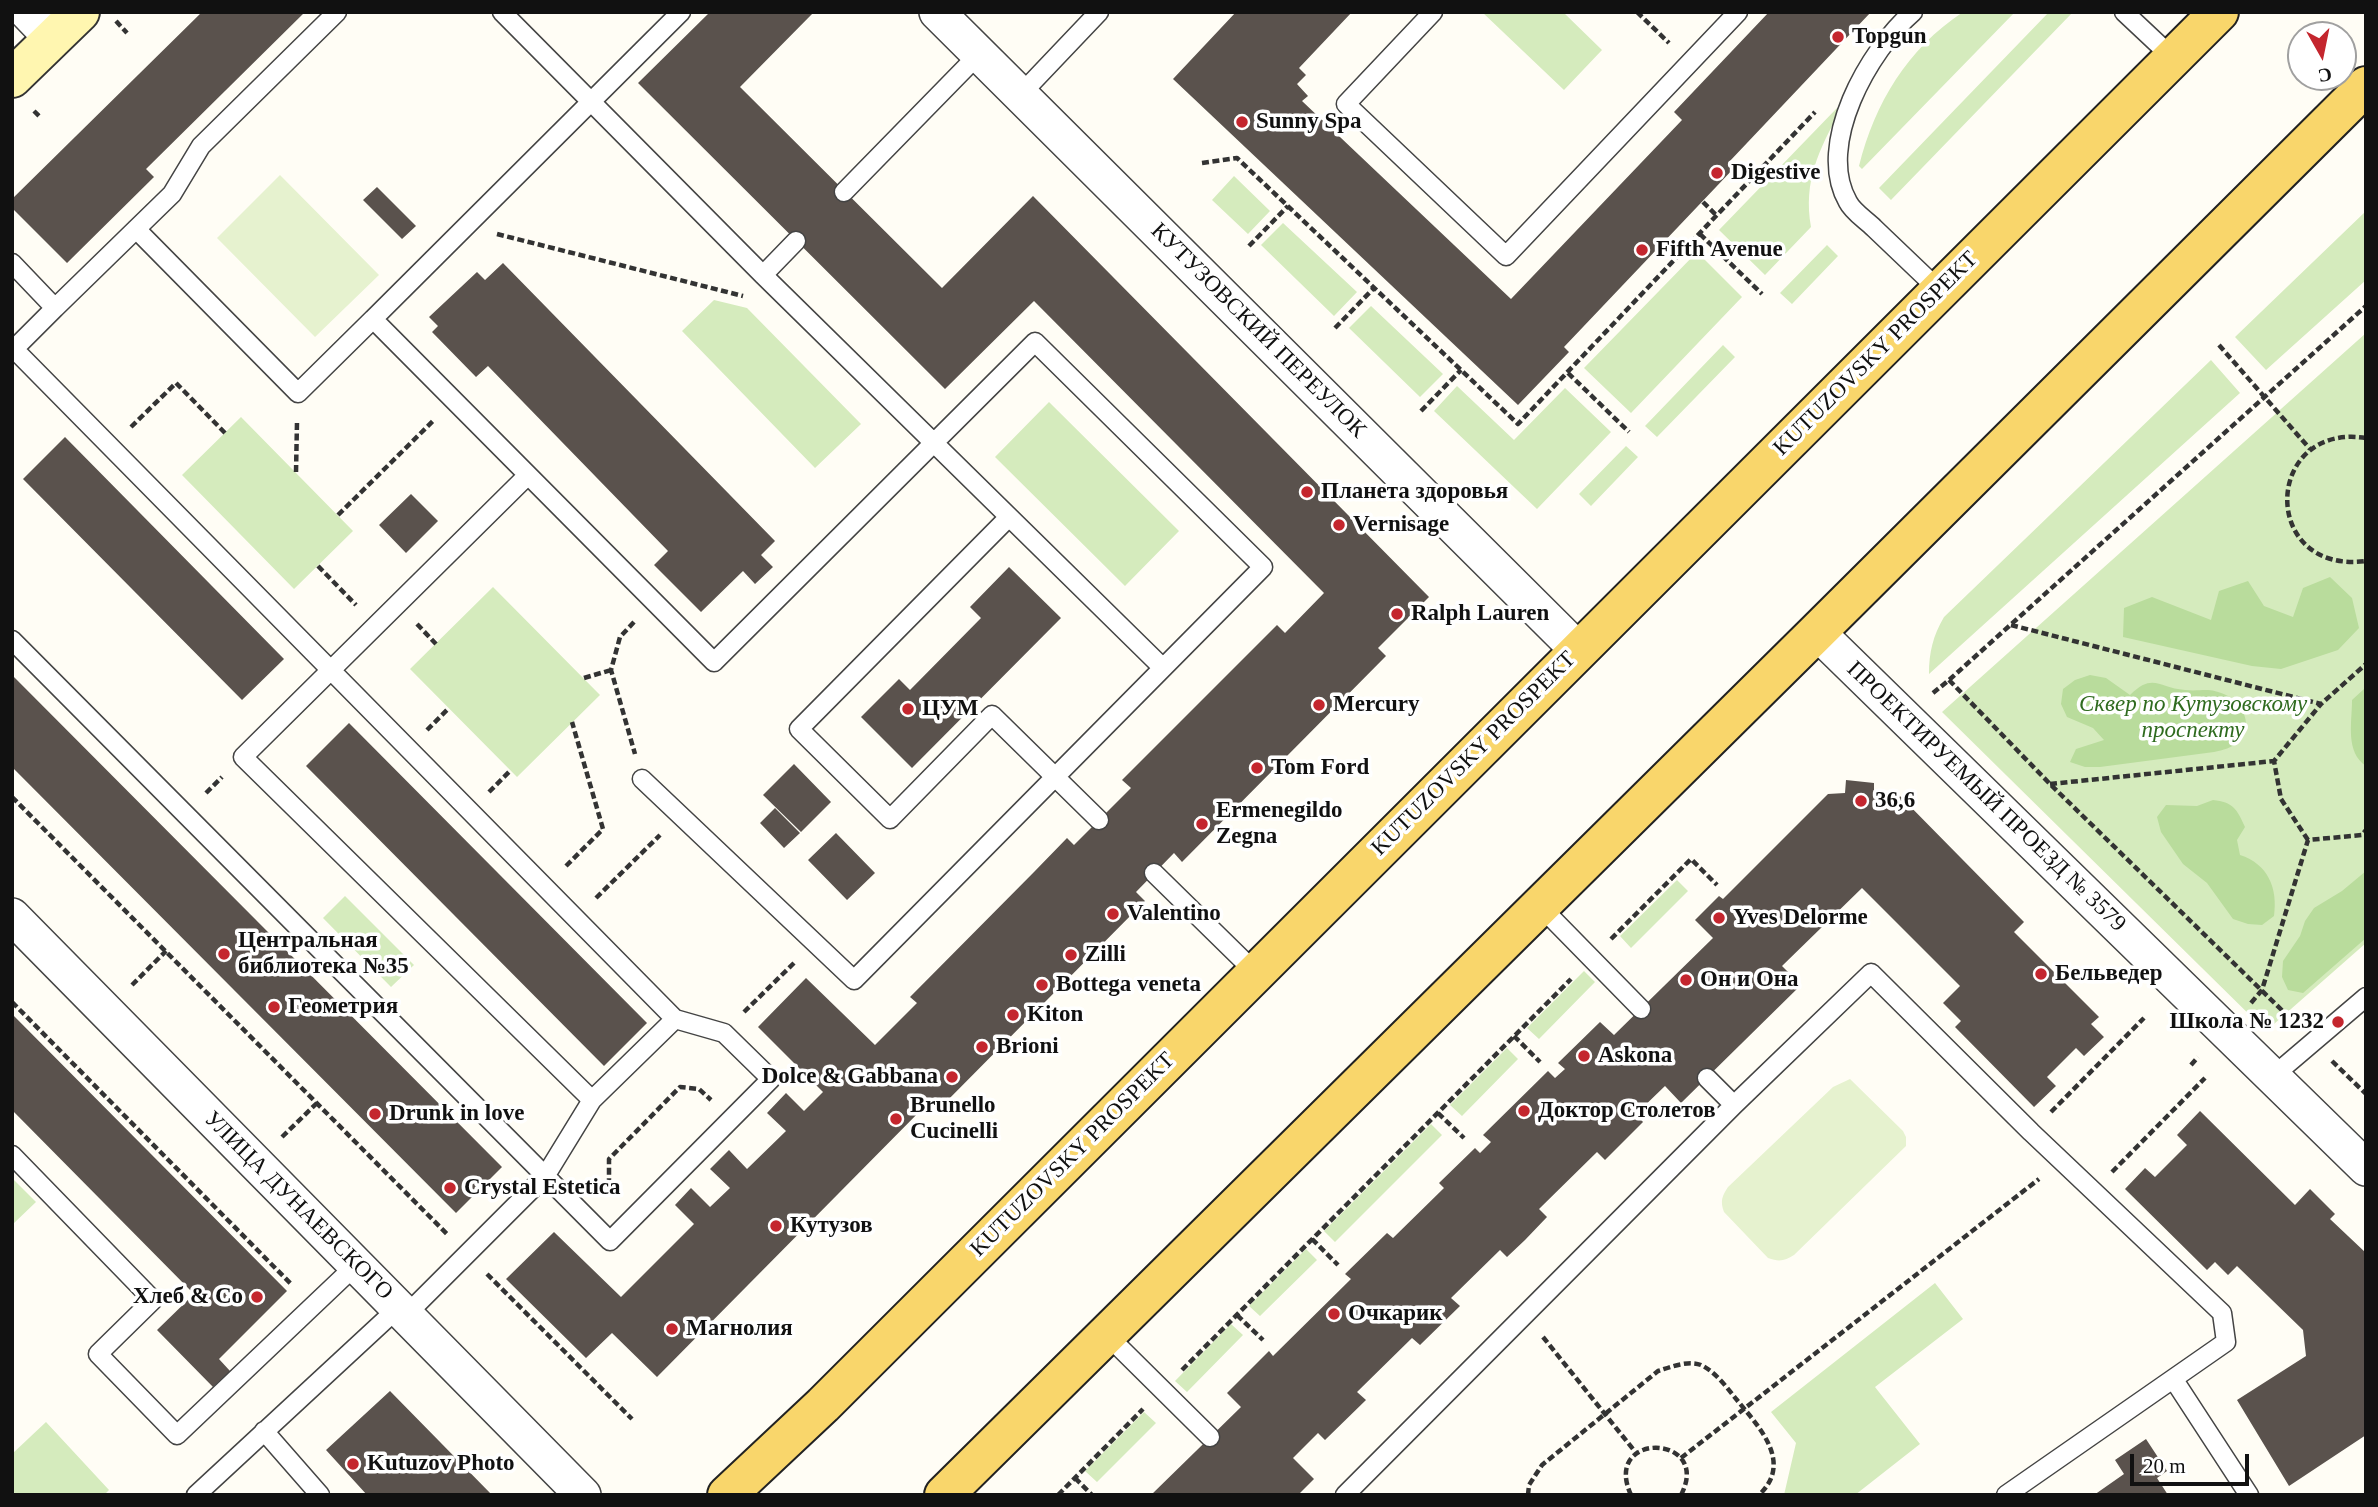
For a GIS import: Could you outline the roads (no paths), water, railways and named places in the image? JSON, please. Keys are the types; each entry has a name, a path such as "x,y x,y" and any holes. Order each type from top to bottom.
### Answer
{"main road":[{"name":"KUTUZOVSKY PROSPEKT","path":"727,1495 832,1395 2219,12"},
{"path":"944,1495 2366,86"}],"street":[{"path":"12,78 40,26 80,12"},
{"name":"КУТУЗОВСКИЙ ПЕРЕУЛОК","path":"937,12 1578,650"},
{"name":"ПРОЕКТИРУЕМЫЙ ПРОЕЗД № 3579","path":"1817,632 2366,1168"},
{"name":"УЛИЦА ДУНАЕВСКОГО","path":"12,916 583,1495"}],"lane":[{"path":"12,639 611,1241 771,1079 724,1033 676,1019 13,350 172,194 201,146 337,12"},
{"path":"502,12 763,275 1163,668"},
{"path":"136,229 298,393 681,12"},
{"path":"1021,94 1099,12"},
{"path":"1433,12 1346,104 1506,256 1738,12"},
{"path":"2124,12 2173,58"},
{"path":"1905,15 1878,51 1857,88 1843,125 1837,158 1839,181 1849,204 1940,291"},
{"path":"844,192 979,54"},
{"path":"763,275 796,241"},
{"path":"12,263 55,308"},
{"path":"373,320 715,662 1035,342 1263,567 854,981 642,779"},
{"path":"528,475 243,757 592,1100"},
{"path":"1010,517 799,729 890,819 992,715 1099,820"},
{"path":"1154,873 1255,972"},
{"path":"1540,906 1641,1009"},
{"path":"1345,1495 1734,1105 1871,973 2031,1132 2222,1314 2226,1342 2006,1495"},
{"path":"2272,1076 2366,997"},
{"path":"196,1495 264,1431 467,1254 546,1175 592,1100 676,1019"},
{"path":"1707,1078 1734,1105"},
{"path":"12,1155 153,1300 98,1354 177,1435 356,1265"},
{"path":"1107,1335 1210,1437"},
{"path":"2174,1380 2249,1495"},
{"path":"264,1431 320,1495"}],"place":[{"name":"Topgun","path":"1838,37"},
{"name":"Sunny Spa","path":"1242,122"},
{"name":"Digestive","path":"1717,173"},
{"name":"Fifth Avenue","path":"1642,250"},
{"name":"Планета здоровья","path":"1307,492"},
{"name":"Vernisage","path":"1339,525"},
{"name":"Ralph Lauren","path":"1397,614"},
{"name":"Mercury","path":"1319,705"},
{"name":"ЦУМ","path":"908,709"},
{"name":"Tom Ford","path":"1257,768"},
{"name":"36,6","path":"1861,801"},
{"name":"Ermenegildo Zegna","path":"1202,824"},
{"name":"Valentino","path":"1113,914"},
{"name":"Yves Delorme","path":"1719,918"},
{"name":"Центральная библиотека №35","path":"224,954"},
{"name":"Zilli","path":"1071,955"},
{"name":"Бельведер","path":"2041,974"},
{"name":"Он и Она","path":"1686,980"},
{"name":"Bottega veneta","path":"1042,985"},
{"name":"Геометрия","path":"274,1007"},
{"name":"Kiton","path":"1013,1015"},
{"name":"Школа № 1232","path":"2338,1022"},
{"name":"Brioni","path":"982,1047"},
{"name":"Askona","path":"1584,1056"},
{"name":"Dolce & Gabbana","path":"952,1077"},
{"name":"Доктор Столетов","path":"1524,1111"},
{"name":"Drunk in love","path":"375,1114"},
{"name":"Brunello Cucinelli","path":"896,1119"},
{"name":"Crystal Estetica","path":"450,1188"},
{"name":"Кутузов","path":"776,1226"},
{"name":"Хлеб & Co","path":"257,1297"},
{"name":"Очкарик","path":"1334,1314"},
{"name":"Магнолия","path":"672,1329"},
{"name":"Kutuzov Photo","path":"353,1464"}],"park label":[{"name":"Сквер по Кутузовскому проспекту","path":"2193,718"}]}
